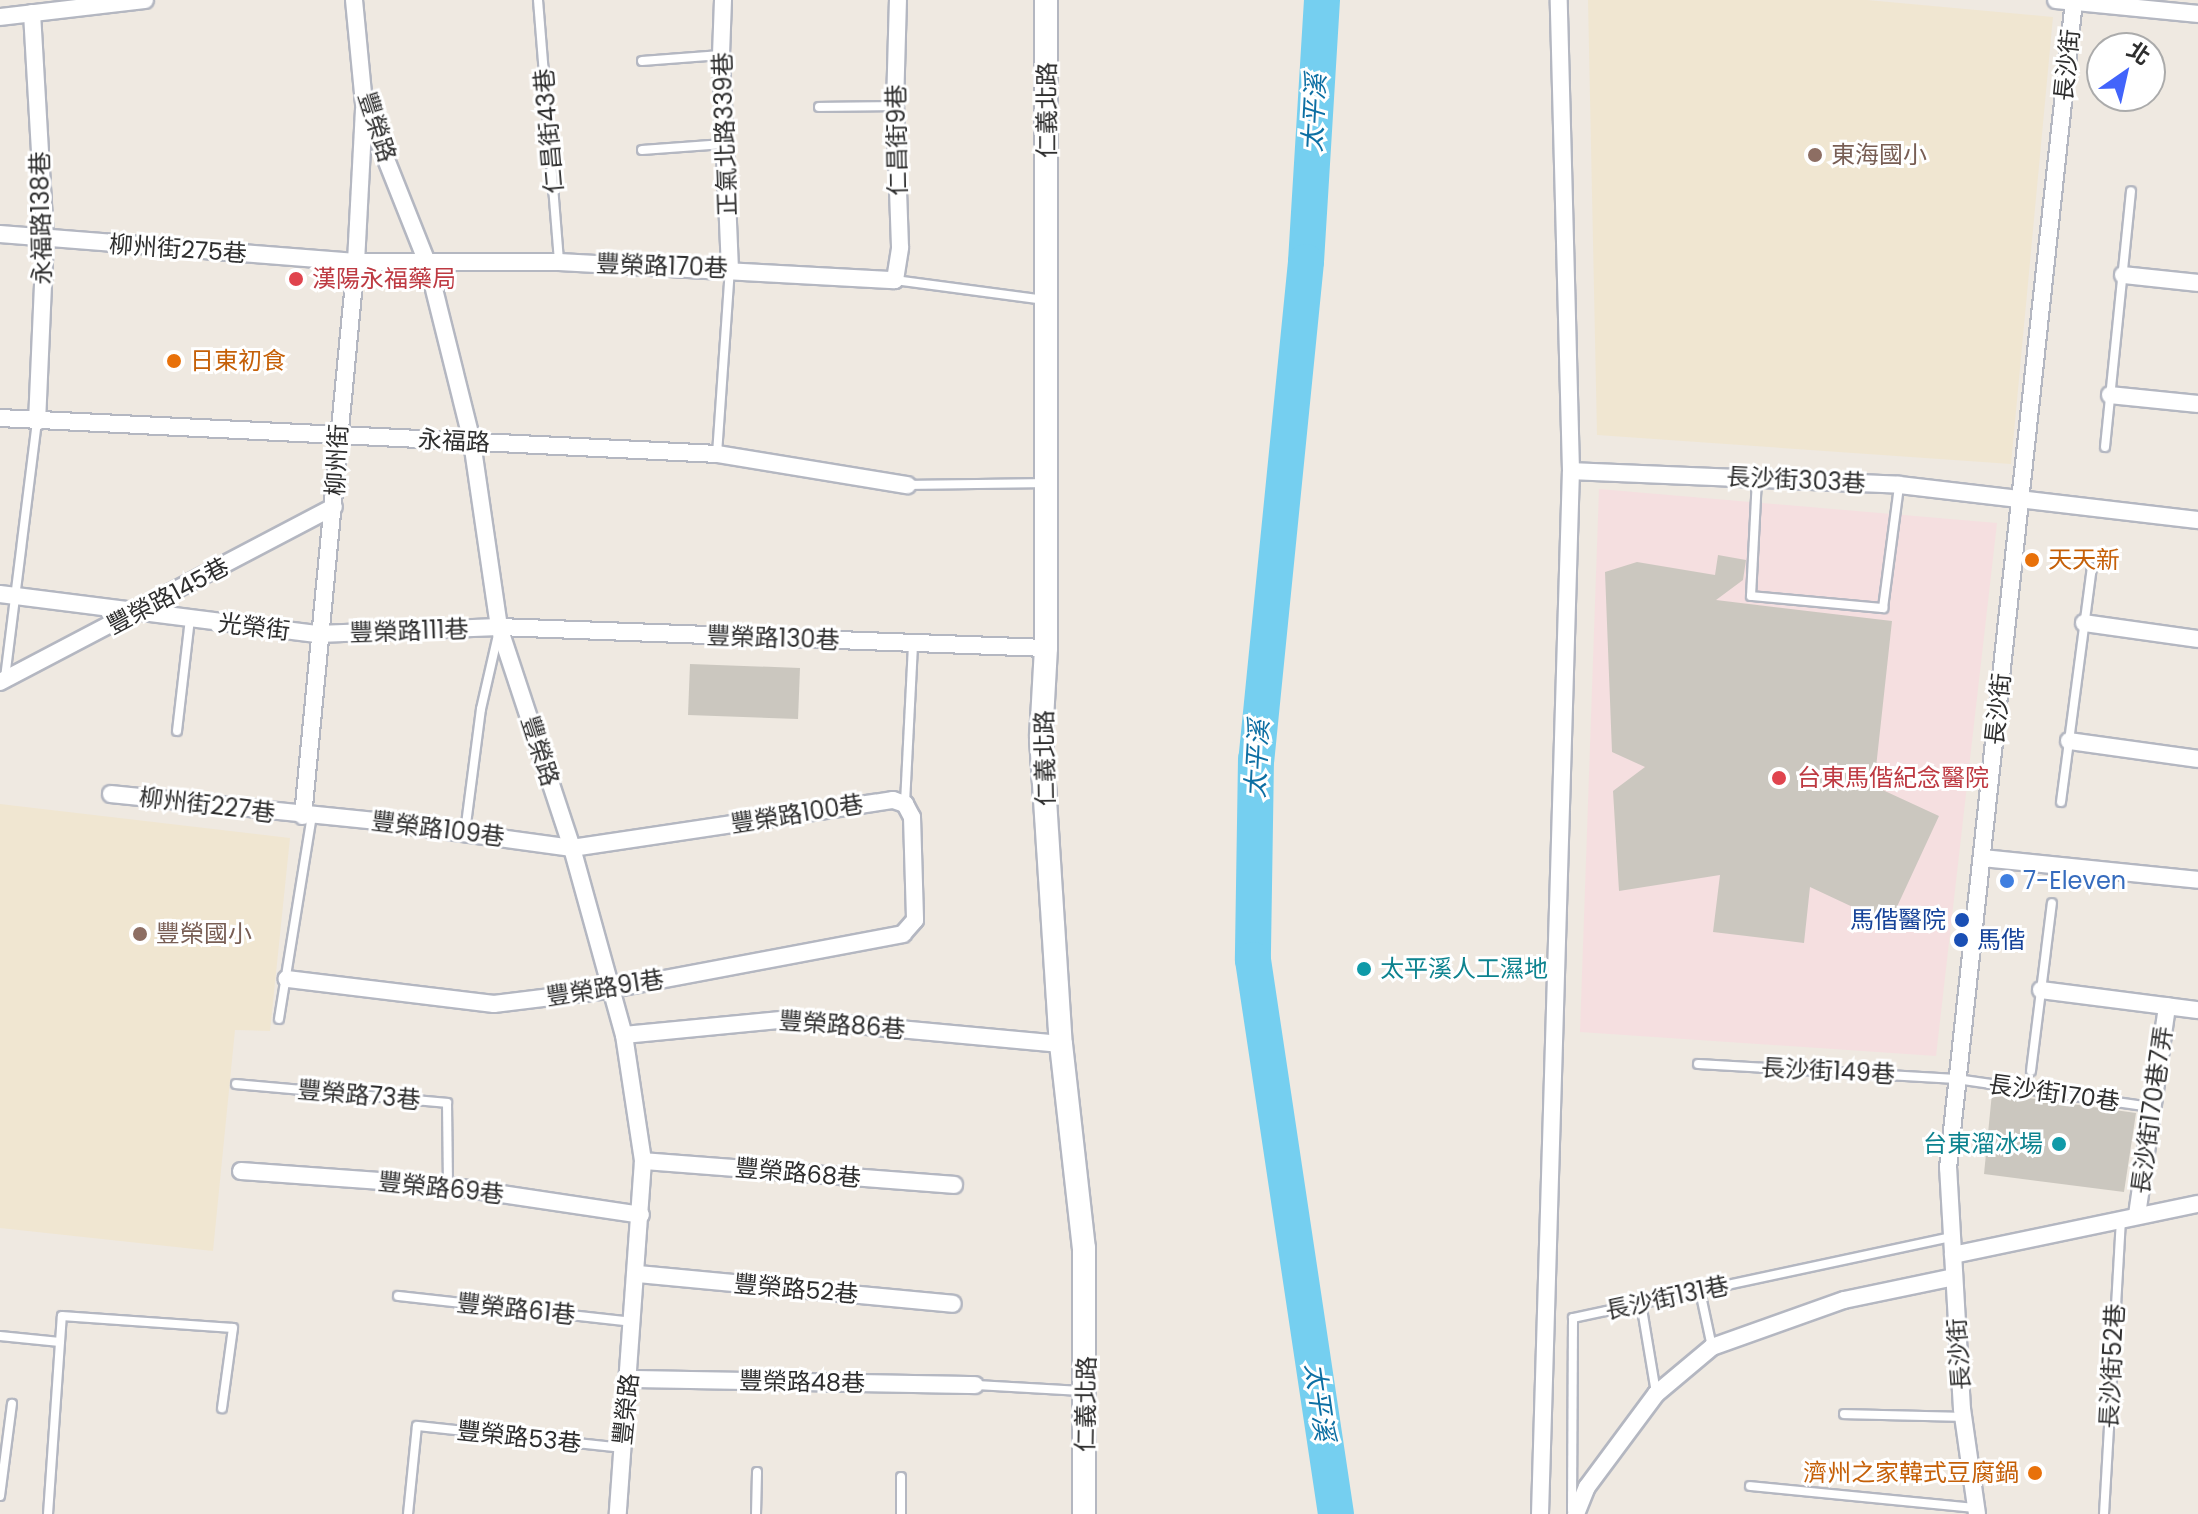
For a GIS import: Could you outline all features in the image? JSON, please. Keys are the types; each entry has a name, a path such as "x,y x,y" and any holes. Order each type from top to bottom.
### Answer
{"street":[{"path":"0,17 78,4 145,0"},
{"name":"豐榮路","path":"354,0 364,104 428,265 472,442 499,627 572,848 608,990 624,1035 643,1161 638,1274 618,1514"},
{"name":"正氣北路339巷","path":"723,0 721,55 730,268"},
{"name":"仁昌街9巷","path":"895,280 900,247 895,106 898,0"},
{"name":"仁義北路","path":"1046,0 1046,648 1041,738 1061,1044 1084,1248 1087,1391 1084,1514"},
{"path":"1540,1514 1571,471 1559,0"},
{"path":"2056,0 2198,14"},
{"name":"長沙街","path":"1977,1511 1963,1417 1948,1168 2074,1"},
{"name":"永福路138巷","path":"32,13 45,239 37,422"},
{"name":"柳州街","path":"307,816 318,634 334,507 338,435 356,262 364,104"},
{"name":"柳州街275巷","path":"0,234 428,265"},
{"name":"豐榮路170巷","path":"428,265 559,262 730,268 895,280"},
{"path":"2123,275 2198,283"},
{"path":"2110,395 2198,404"},
{"name":"永福路","path":"0,418 717,454 907,485"},
{"name":"長沙街303巷","path":"1571,471 1899,485 2198,520"},
{"name":"豐榮路145巷","path":"3,680 139,613 334,507"},
{"name":"光榮街","path":"7,594 318,634"},
{"path":"2084,623 2198,639"},
{"name":"豐榮路111巷","path":"318,634 499,627"},
{"name":"豐榮路130巷","path":"499,627 1046,648"},
{"path":"2069,741 2198,759"},
{"name":"柳州街227巷","path":"111,794 307,816"},
{"name":"豐榮路100巷","path":"572,848 893,800 905,804"},
{"name":"豐榮路91巷","path":"286,979 494,1004 608,990 903,934 915,920 912,817 905,804"},
{"name":"豐榮路109巷","path":"307,816 465,832 572,848"},
{"path":"1983,858 2198,880"},
{"path":"2041,990 2198,1010"},
{"name":"長沙街170巷7弄","path":"2129,1216 2152,1107 2167,1006"},
{"name":"豐榮路86巷","path":"624,1035 791,1019 1061,1044"},
{"name":"豐榮路68巷","path":"643,1161 954,1185"},
{"name":"豐榮路69巷","path":"241,1171 448,1186 641,1215"},
{"path":"1953,1255 2198,1204"},
{"name":"豐榮路52巷","path":"638,1274 953,1304"},
{"path":"1574,1514 1587,1487 1656,1394 1712,1347 1844,1300 1954,1277"},
{"name":"豐榮路48巷","path":"629,1379 975,1385"}],"lane":[{"name":"仁昌街43巷","path":"538,0 559,262"},
{"path":"642,61 721,55"},
{"path":"819,107 895,106"},
{"path":"642,150 724,144"},
{"path":"2105,447 2131,191"},
{"path":"717,454 730,268"},
{"path":"895,280 1046,300"},
{"path":"3,680 7,594 37,422"},
{"path":"1757,477 1751,596 1883,608 1899,485"},
{"path":"907,485 1046,483"},
{"path":"2061,802 2092,568"},
{"path":"177,731 190,619"},
{"path":"465,832 481,709 499,627"},
{"path":"905,804 913,643"},
{"path":"279,1019 307,816"},
{"path":"2031,1071 2052,903"},
{"name":"長沙街149巷","path":"1698,1064 1957,1079"},
{"name":"長沙街170巷","path":"1957,1079 2152,1107"},
{"name":"豐榮路73巷","path":"236,1084 447,1103 448,1186"},
{"name":"長沙街52巷","path":"2104,1514 2129,1216"},
{"name":"長沙街131巷","path":"1574,1514 1573,1318 1952,1237"},
{"path":"1700,1291 1712,1347"},
{"name":"豐榮路61巷","path":"398,1296 634,1322"},
{"path":"1641,1303 1656,1394"},
{"path":"48,1514 62,1316 233,1328 222,1408"},
{"path":"0,1336 60,1342"},
{"path":"975,1385 1087,1391"},
{"path":"0,1496 12,1404"},
{"path":"1844,1414 1963,1417"},
{"name":"豐榮路53巷","path":"408,1514 417,1426 622,1448"},
{"path":"756,1514 757,1472"},
{"path":"901,1477 901,1514"},
{"path":"1750,1486 1977,1511"}],"shaded area":[{"name":"東海國小","path":"1588,0 1867,0 2053,17 2011,464 1597,435"},
{"name":"台東馬偕紀念醫院","path":"1599,489 1997,523 1936,1056 1580,1032"},
{"name":"豐榮國小","path":"0,804 290,838 270,1031 235,1030 213,1251 0,1228"}],"building":[{"path":"1718,555 1746,560 1743,580 1716,600 1892,621 1874,786 1939,816 1889,924 1810,887 1804,943 1713,932 1720,875 1619,891 1613,791 1645,767 1612,752 1605,572 1637,562 1715,575"},
{"path":"690,664 800,668 798,719 688,715"},
{"name":"台東溜冰場","path":"1992,1093 2136,1113 2124,1192 1984,1174"}],"waterway":[{"name":"太平溪","path":"1322,0 1306,262 1256,759 1253,960 1336,1514"}],"place":[{"name":"東海國小","path":"1815,155"},
{"name":"漢陽永福藥局","path":"296,279"},
{"name":"日東初食","path":"174,361"},
{"name":"天天新","path":"2032,560"},
{"name":"台東馬偕紀念醫院","path":"1779,778"},
{"name":"7-Eleven","path":"2007,881"},
{"name":"馬偕醫院","path":"1962,920"},
{"name":"豐榮國小","path":"140,934"},
{"name":"馬偕","path":"1961,940"},
{"name":"太平溪人工濕地","path":"1364,969"},
{"name":"台東溜冰場","path":"2059,1144"},
{"name":"濟州之家韓式豆腐鍋","path":"2035,1473"}]}
